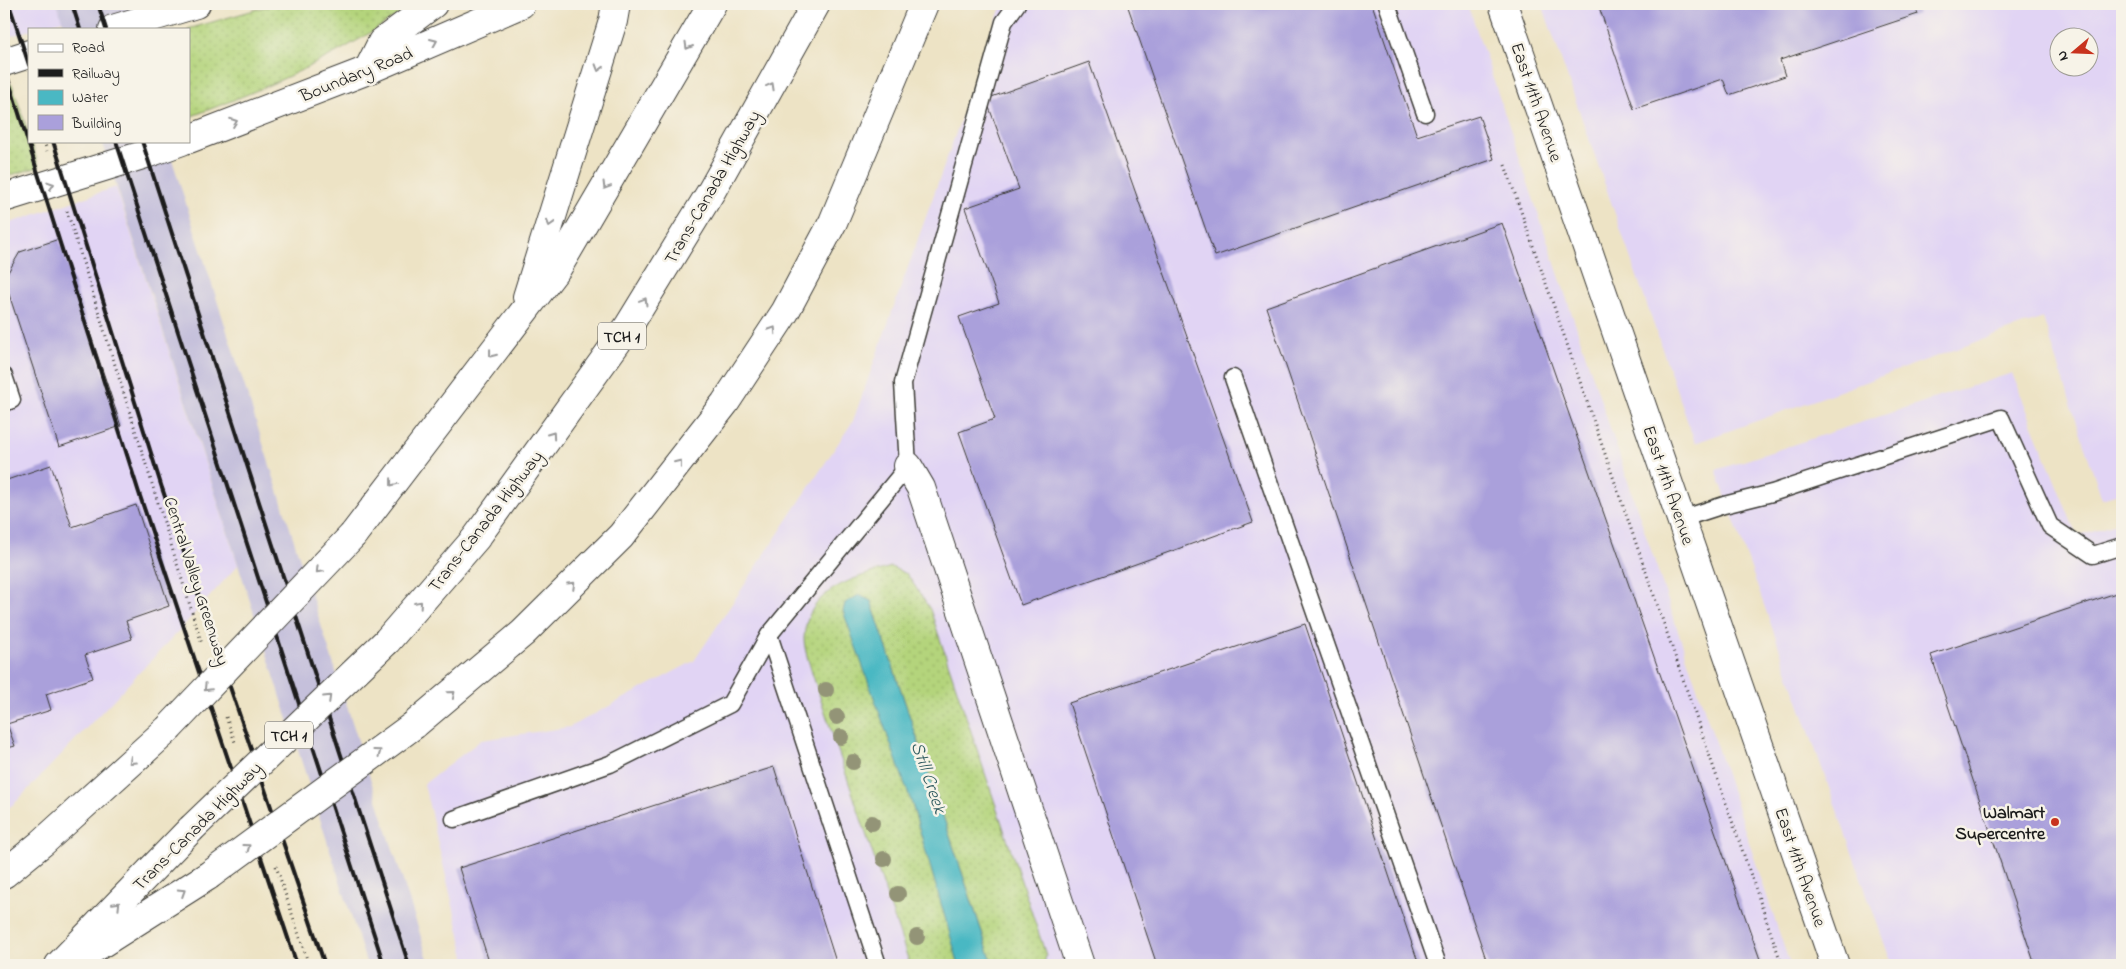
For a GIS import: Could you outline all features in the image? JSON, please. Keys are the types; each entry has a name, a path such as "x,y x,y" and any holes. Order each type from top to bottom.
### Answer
{"main road":[{"path":"116,28 196,4"},
{"path":"368,70 382,42 433,4"},
{"name":"Boundary Road","path":"190,139 368,70 521,4"},
{"path":"4,874 42,843 168,729 353,535 558,267 712,4"},
{"name":"Trans-Canada Highway","path":"59,965 192,829 387,641 476,538 628,327 712,190 816,4"},
{"path":"66,965 208,876 414,725 523,633 622,536 725,403 785,312 833,222 924,4"},
{"name":"East 11th Avenue","path":"1503,4 1835,965"},
{"path":"522,315 614,13"},
{"path":"4,62 28,54"},
{"path":"4,198 179,142"},
{"path":"908,466 921,488 1080,965"}],"lane":[{"path":"454,819 610,764 730,704 769,635 908,466 903,383 1004,22 1017,4"},
{"path":"1387,4 1425,113"},
{"path":"4,376 12,400 4,403"},
{"path":"1232,378 1438,965"},
{"path":"1681,519 1772,492 2001,418 2050,526 2093,556 2122,546"},
{"path":"769,635 878,965"}],"path":[{"path":"1505,164 1782,965"},
{"name":"Central Valley Greenway","path":"64,204 205,652"},
{"path":"224,709 236,747"},
{"path":"274,861 309,965"}],"shaded area":[{"path":"4,4 57,4 63,20 37,28 28,28 28,31 4,38"},
{"path":"57,4 137,4 136,28 65,28"},
{"path":"1002,4 1468,4 1790,965 467,965 424,784 481,740 570,727 694,661 853,421"},
{"path":"1542,4 2122,4 2122,493 2102,499 2043,318 1695,443"},
{"path":"102,142 166,142 430,965 367,965"},
{"path":"116,187 238,565 176,634 15,803 4,811 4,225"},
{"path":"2012,373 2077,536 2122,521 2122,965 1892,965 1716,470"}],"green space":[{"path":"275,4 413,4 360,39 333,54 277,82 190,117 190,28"},
{"path":"12,84 28,132 28,142 31,142 39,167 4,177 4,87"},
{"path":"891,567 907,574 930,609 1046,955 1044,965 993,965 871,601 912,804 960,965 910,965 812,673 804,638 807,621 813,608 822,597 847,582"}],"water":[{"path":"859,595 871,601 993,965 960,965 958,962 912,804 843,611 845,603"}],"building":[{"path":"1127,4 1372,4 1417,136 1479,116 1494,159 1215,256"},
{"path":"1598,4 1914,4 1918,14 1780,60 1785,76 1729,95 1723,79 1634,109"},
{"path":"1089,62 1253,522 1021,605 959,432 995,419 959,317 999,303 965,208 1019,189 986,99"},
{"path":"1502,223 1762,965 1488,965 1266,307"},
{"path":"59,239 121,426 59,447 4,279 20,252"},
{"path":"51,465 72,527 136,505 169,606 126,621 132,639 85,655 93,678 46,694 51,710 7,724 15,746 4,749 4,481"},
{"name":"Walmart Supercentre","path":"2122,591 2122,965 2035,965 1931,655"},
{"path":"1305,624 1419,965 1157,965 1069,703"},
{"path":"774,767 837,965 490,965 459,868"}],"railway":[{"path":"9,4 28,62"},
{"path":"72,4 80,28"},
{"path":"98,4 106,28"},
{"path":"4,66 28,142"},
{"path":"28,142 140,496 297,965"},
{"path":"53,142 162,488 325,965"},
{"path":"116,142 384,965"},
{"path":"142,142 409,965"}],"place":[{"name":"Walmart Supercentre","path":"2055,822"}],"water label":[{"name":"Still Creek","path":"930,777"}]}
